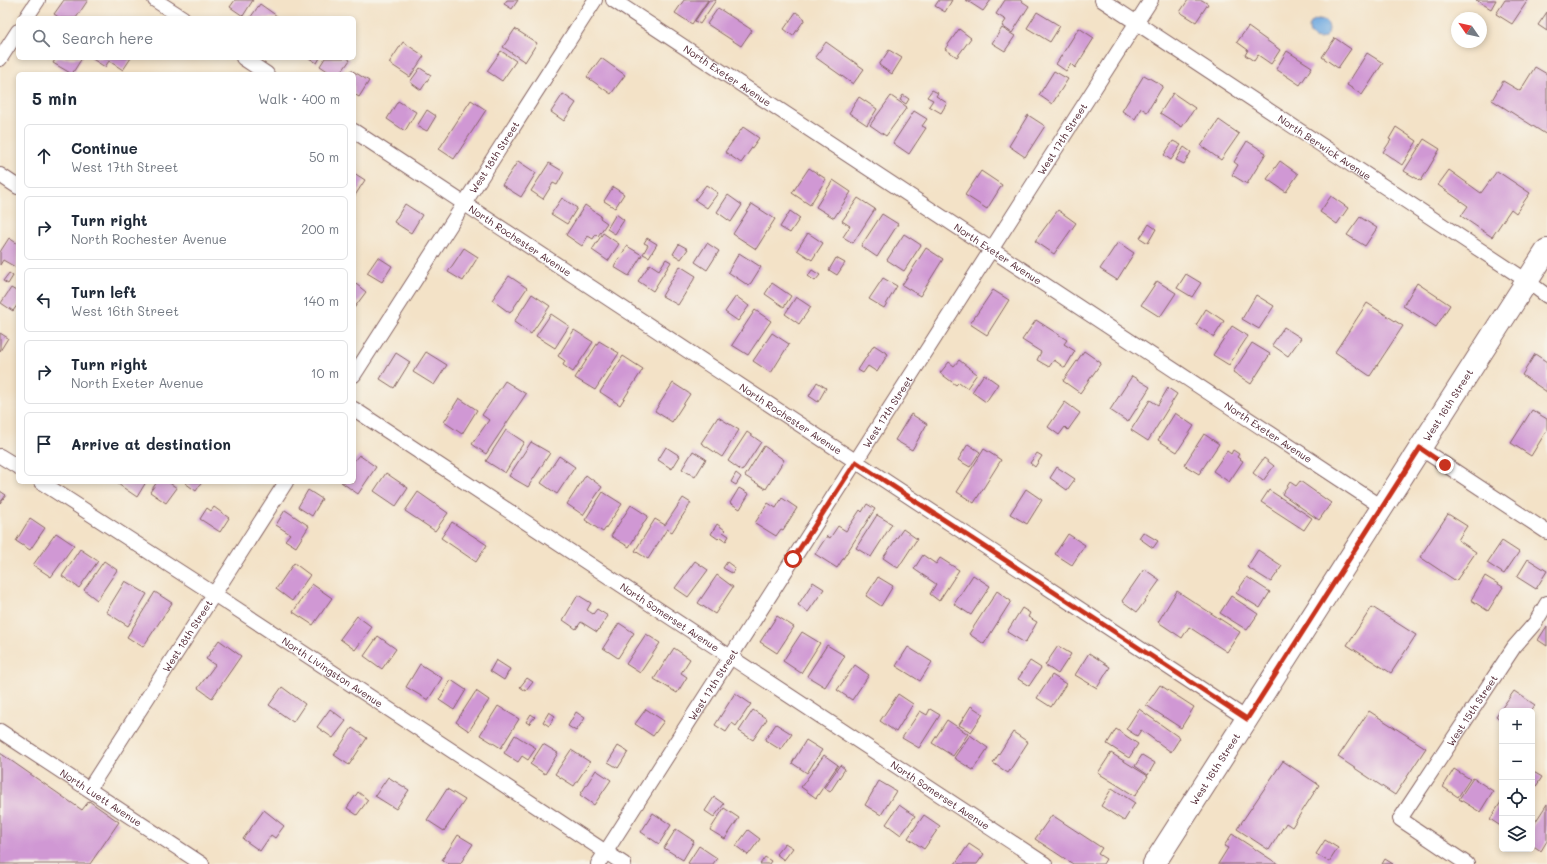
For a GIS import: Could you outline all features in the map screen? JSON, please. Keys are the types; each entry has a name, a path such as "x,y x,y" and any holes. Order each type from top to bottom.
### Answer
{"main road":[{"name":"West 16th Street","path":"1154,864 1547,250"}],"street":[{"path":"27,16 38,0"},
{"path":"155,0 179,16"},
{"name":"West 18th Street","path":"356,372 595,0"},
{"name":"North Exeter Avenue","path":"613,0 1382,508"},
{"name":"North Berwick Avenue","path":"1102,0 1527,281 1547,296"},
{"name":"West 17th Street","path":"598,864 1151,0"},
{"path":"0,59 16,34"},
{"path":"246,60 264,72"},
{"name":"North Rochester Avenue","path":"356,132 1247,719"},
{"path":"0,176 16,186"},
{"name":"North Somerset Avenue","path":"356,410 1045,864"},
{"path":"1420,448 1547,532"},
{"path":"0,456 16,466"},
{"name":"North Livingston Avenue","path":"43,484 214,594 624,864"},
{"name":"West 18th Street","path":"89,789 285,484"},
{"name":"West 15th Street","path":"1467,864 1400,819 1514,647 1535,623 1547,603"},
{"name":"North Luett Avenue","path":"0,731 202,864"}],"water":[{"path":"1319,19 1326,22 1329,29 1326,36 1319,39 1312,36 1309,29 1312,22"}],"building":[{"path":"64,0 88,0 77,16 57,16 54,14"},
{"path":"235,0 253,0 243,16 230,7"},
{"path":"507,0 518,0 512,9 504,4"},
{"path":"684,0 708,0 692,24 675,13"},
{"path":"709,0 716,0 700,24 695,21"},
{"path":"939,0 952,0 945,12 935,6"},
{"path":"966,0 991,0 983,11"},
{"path":"1005,0 1020,0 1029,6 1012,33 1002,26 1006,20 996,14"},
{"path":"1188,0 1202,0 1208,4 1196,22 1180,12"},
{"path":"1476,0 1496,0 1491,9"},
{"path":"1505,0 1528,0 1512,24 1496,14"},
{"path":"260,4 277,16 251,16"},
{"path":"718,8 752,30 741,46 707,24"},
{"path":"796,12 805,19 793,36 784,29"},
{"path":"1037,12 1060,26 1050,42 1027,28"},
{"path":"1547,12 1547,31 1538,25"},
{"path":"1248,27 1280,50 1271,64 1258,55 1254,61 1245,55 1248,50 1237,42"},
{"path":"1002,28 1015,36 1005,51 992,43"},
{"path":"1079,28 1094,38 1075,68 1071,64 1066,71 1056,64"},
{"path":"515,29 537,43 525,62 503,47"},
{"path":"959,29 971,38 957,57 945,49"},
{"path":"1335,38 1351,49 1338,68 1322,57"},
{"path":"403,42 424,56 410,77 389,63"},
{"path":"826,42 864,69 853,84 815,57"},
{"path":"889,50 902,58 892,74 879,65"},
{"path":"501,51 516,61 502,81 487,71"},
{"path":"1287,51 1312,67 1300,85 1276,69"},
{"path":"1367,53 1383,63 1362,95 1347,85"},
{"path":"601,58 625,75 611,94 587,77"},
{"path":"55,60 81,60 73,72 69,72 53,63"},
{"path":"94,60 130,60 123,70 109,61 105,67"},
{"path":"324,60 350,60 341,72 329,72 320,66"},
{"path":"1535,67 1547,74 1547,135 1492,100 1503,81 1520,91"},
{"path":"420,68 431,75 421,90 410,82"},
{"path":"1054,71 1068,79 1052,104 1039,95"},
{"path":"356,73 369,81 359,97 356,95"},
{"path":"1144,75 1163,86 1147,112 1141,108 1135,119 1122,111"},
{"path":"932,90 938,93 936,96 947,103 941,113 929,106 933,100 927,97"},
{"path":"1173,93 1195,108 1182,127 1160,113"},
{"path":"563,94 576,103 564,121 551,112"},
{"path":"903,95 909,99 906,104 900,100"},
{"path":"891,96 907,107 886,136 870,125"},
{"path":"859,97 877,109 867,125 849,113"},
{"path":"471,100 486,110 454,159 439,149"},
{"path":"398,101 416,112 405,131 387,119"},
{"path":"427,110 436,116 427,131 417,126"},
{"path":"914,111 927,119 922,126 926,128 909,154 893,143"},
{"path":"1028,115 1045,126 1025,157 1009,146"},
{"path":"1219,120 1239,134 1221,160 1201,146"},
{"path":"743,127 759,138 741,163 725,152"},
{"path":"1396,127 1417,141 1402,165 1383,152 1391,140 1389,139"},
{"path":"1424,139 1440,149 1421,181 1404,171"},
{"path":"1173,141 1181,145 1171,160 1164,155"},
{"path":"1247,141 1266,153 1247,184 1232,175 1238,165 1234,162"},
{"path":"1184,147 1191,152 1184,164 1176,160"},
{"path":"518,161 536,173 521,197 502,185"},
{"path":"1280,161 1298,174 1286,192 1267,179"},
{"path":"549,163 564,172 557,185 553,183 543,199 531,191"},
{"path":"809,168 826,179 810,205 792,193"},
{"path":"1449,170 1481,193 1497,171 1530,193 1516,213 1511,209 1492,237 1461,216 1468,206 1438,185"},
{"path":"981,171 1002,185 987,209 965,195"},
{"path":"356,174 365,180 356,194"},
{"path":"833,180 851,192 834,218 816,207"},
{"path":"706,185 718,193 707,208 695,200"},
{"path":"613,187 624,194 615,208 604,201"},
{"path":"728,195 742,205 731,222 717,212"},
{"path":"1331,196 1348,208 1337,224 1320,212"},
{"path":"562,198 577,208 567,224 551,214"},
{"path":"858,198 875,209 853,243 843,237 850,226 842,221"},
{"path":"405,204 422,215 411,233 394,222"},
{"path":"752,204 775,219 756,249 733,234"},
{"path":"585,205 601,216 600,218 607,223 598,236 596,234 593,239 588,236 582,246 566,235"},
{"path":"1058,210 1076,223 1054,254 1035,241"},
{"path":"790,211 800,218 790,233 780,227"},
{"path":"616,214 624,220 615,234 607,229"},
{"path":"882,214 898,224 877,257 861,246"},
{"path":"1360,217 1377,228 1365,246 1347,235"},
{"path":"1149,224 1156,229 1148,243 1140,238"},
{"path":"603,233 619,244 608,261 592,250"},
{"path":"808,233 823,243 812,260 797,250"},
{"path":"904,234 921,245 904,271 887,260"},
{"path":"9,238 16,243 16,267 3,260 0,265 0,252"},
{"path":"647,238 657,244 649,257 643,254 648,245 644,243"},
{"path":"1118,242 1134,253 1117,280 1100,269"},
{"path":"707,243 719,251 707,270 695,262"},
{"path":"679,244 688,249 681,259 673,254"},
{"path":"627,246 642,255 629,276 614,267"},
{"path":"464,248 478,257 463,281 448,272"},
{"path":"926,248 943,259 920,296 902,285"},
{"path":"739,253 761,267 749,286 728,272"},
{"path":"378,257 392,266 382,282 367,273"},
{"path":"836,258 845,263 837,275 829,270"},
{"path":"666,259 671,262 653,291 638,281 650,264 659,270"},
{"path":"680,266 696,276 678,305 662,296"},
{"path":"812,270 820,275 815,281 808,276"},
{"path":"9,273 13,276 8,284 3,281"},
{"path":"1186,274 1201,283 1192,297 1177,288"},
{"path":"509,276 527,288 510,313 492,300"},
{"path":"883,278 897,286 884,308 869,299"},
{"path":"1157,281 1176,293 1160,317 1141,305"},
{"path":"772,283 791,296 784,307 765,294"},
{"path":"1417,283 1450,305 1436,327 1403,306"},
{"path":"356,284 366,292 356,305"},
{"path":"11,288 16,291 16,307 13,311 1,303"},
{"path":"993,290 1009,300 987,335 970,324"},
{"path":"532,294 550,306 531,334 514,322"},
{"path":"1256,295 1274,306 1259,329 1242,319"},
{"path":"736,296 749,306 738,321 725,312"},
{"path":"796,297 811,307 799,324 785,314"},
{"path":"1367,303 1403,326 1370,376 1335,352"},
{"path":"1206,309 1224,321 1214,337 1196,325"},
{"path":"755,310 771,321 748,355 732,345"},
{"path":"551,314 569,326 555,348 536,336"},
{"path":"1036,320 1067,340 1064,344 1075,351 1065,368 1054,360 1049,367 1037,360 1041,352 1022,340"},
{"path":"1232,326 1248,336 1229,365 1213,355"},
{"path":"1284,327 1301,338 1288,356 1272,345"},
{"path":"574,330 593,342 573,372 563,365 565,361 558,356"},
{"path":"0,333 8,338 0,351"},
{"path":"772,333 789,344 771,373 753,361"},
{"path":"599,341 619,353 595,390 575,378"},
{"path":"1252,343 1270,354 1251,384 1233,372"},
{"path":"874,345 888,354 877,372 868,366 863,373 858,370"},
{"path":"1084,351 1101,363 1080,393 1063,381"},
{"path":"426,352 447,365 434,385 413,372"},
{"path":"396,353 410,362 394,388 380,379"},
{"path":"1535,354 1547,362 1547,392 1522,375"},
{"path":"623,356 643,369 620,405 600,392"},
{"path":"959,360 977,374 967,388 959,382 956,385 940,373 949,362 954,366"},
{"path":"984,374 998,384 986,402 972,392"},
{"path":"1132,376 1150,387 1128,422 1110,410"},
{"path":"505,381 526,394 486,454 472,444 489,420 482,415"},
{"path":"817,382 826,388 818,402 809,396"},
{"path":"673,383 690,394 672,422 655,411"},
{"path":"1168,388 1177,394 1148,441 1131,430 1150,400 1158,405"},
{"path":"459,398 477,410 462,434 444,422"},
{"path":"1065,402 1080,413 1068,430 1065,427 1059,435 1048,427"},
{"path":"1532,410 1547,419 1547,430 1531,456 1511,443"},
{"path":"1175,413 1194,426 1177,452 1158,440"},
{"path":"911,414 927,424 912,450 895,440"},
{"path":"718,417 739,430 722,457 701,443"},
{"path":"506,430 524,442 505,473 486,461"},
{"path":"747,432 761,442 742,471 728,461"},
{"path":"1204,434 1219,444 1199,474 1184,465"},
{"path":"531,442 550,453 528,487 509,476"},
{"path":"968,444 980,452 970,467 958,460"},
{"path":"764,446 784,460 766,489 745,476"},
{"path":"666,447 680,456 672,469 658,460"},
{"path":"984,449 1001,460 974,503 957,492"},
{"path":"1233,450 1239,454 1237,457 1243,461 1229,482 1213,471 1227,451 1231,454"},
{"path":"693,451 706,459 695,477 682,469"},
{"path":"1037,453 1042,456 1035,467 1030,463"},
{"path":"359,455 376,467 358,494 344,484 356,484 356,459"},
{"path":"559,456 575,467 557,494 541,483"},
{"path":"1264,458 1274,466 1263,481 1253,473"},
{"path":"1057,467 1075,479 1067,490 1050,478"},
{"path":"386,473 408,488 396,506 374,491"},
{"path":"736,473 741,477 736,485 731,482"},
{"path":"586,475 602,487 583,515 567,504"},
{"path":"1300,481 1331,503 1319,520 1282,494 1290,482 1296,486"},
{"path":"118,484 145,484 137,497"},
{"path":"156,484 171,484 177,488 166,503 150,492"},
{"path":"186,484 201,484 196,491"},
{"path":"739,488 749,494 740,509 730,503"},
{"path":"1026,489 1042,500 1027,524 1010,514"},
{"path":"308,490 322,499 312,516 298,507"},
{"path":"1269,490 1312,518 1304,530 1261,502"},
{"path":"0,491 6,495 0,503"},
{"path":"418,492 448,513 435,531 405,511"},
{"path":"603,492 622,504 603,532 585,520"},
{"path":"683,498 691,503 672,532 667,529 648,559 635,551 655,519 665,525"},
{"path":"782,498 797,508 783,530 781,529 776,536 755,523 768,503 776,508"},
{"path":"867,504 875,509 837,568 815,554 827,536 830,538 838,526 846,531 860,510 862,512"},
{"path":"631,505 648,516 629,547 611,536"},
{"path":"214,507 229,518 220,532 200,519 207,508 211,511"},
{"path":"285,510 309,526 296,547 285,540 290,534 276,525"},
{"path":"1448,514 1467,526 1458,540 1476,552 1456,581 1420,557"},
{"path":"877,515 892,524 871,557 856,548"},
{"path":"30,518 45,528 30,550 16,541"},
{"path":"452,522 487,545 476,562 441,538"},
{"path":"717,524 725,530 723,532 729,536 726,541 720,537 718,539 711,534"},
{"path":"903,529 917,539 898,568 883,558"},
{"path":"1143,532 1158,541 1153,548 1139,538"},
{"path":"56,533 74,545 51,577 33,565"},
{"path":"1068,534 1085,545 1072,565 1055,554"},
{"path":"1502,541 1519,552 1504,574 1487,563"},
{"path":"80,549 98,561 79,588 62,576"},
{"path":"1258,550 1282,566 1271,582 1247,567"},
{"path":"923,555 936,564 940,558 959,570 939,601 930,594 936,584 914,569"},
{"path":"1528,559 1547,571 1536,589 1517,577"},
{"path":"104,561 117,570 97,600 84,590"},
{"path":"695,561 708,570 688,597 675,588"},
{"path":"727,562 735,568 732,573 723,568"},
{"path":"294,563 310,575 292,601 276,589"},
{"path":"1144,569 1160,580 1137,612 1122,601"},
{"path":"717,575 733,587 715,614 698,603"},
{"path":"973,575 990,586 971,615 954,604"},
{"path":"1485,576 1503,587 1488,611 1471,600"},
{"path":"878,577 893,586 881,606 866,596"},
{"path":"1247,577 1270,592 1260,608 1236,593"},
{"path":"125,581 147,594 128,626 106,612"},
{"path":"813,582 824,589 808,612 798,605"},
{"path":"312,584 332,598 313,625 293,612"},
{"path":"997,591 1011,601 984,644 969,634"},
{"path":"1177,591 1240,632 1227,652 1189,627 1182,638 1158,622"},
{"path":"155,592 172,603 143,647 127,637"},
{"path":"578,595 591,603 587,610 593,614 597,609 608,616 597,632 581,622 576,629 563,620"},
{"path":"1231,596 1258,614 1247,630 1220,613"},
{"path":"1372,607 1416,635 1391,673 1347,645"},
{"path":"1022,608 1030,613 1028,617 1037,622 1025,643 1007,632"},
{"path":"357,616 372,627 355,650 340,639"},
{"path":"777,616 794,627 777,653 760,642"},
{"path":"619,623 634,633 618,658 603,648"},
{"path":"1547,626 1547,646 1538,640"},
{"path":"802,632 820,643 801,673 783,661"},
{"path":"646,634 660,643 640,673 626,664"},
{"path":"378,636 396,649 382,669 364,656"},
{"path":"219,640 241,656 212,698 198,688 215,665 206,659"},
{"path":"827,645 845,656 825,687 807,676"},
{"path":"1058,646 1071,654 1058,674 1045,665"},
{"path":"908,647 932,662 920,681 896,666"},
{"path":"674,648 690,659 681,673 687,677 677,693 654,679"},
{"path":"1089,653 1110,667 1097,688 1075,675"},
{"path":"496,660 510,669 504,680 490,671"},
{"path":"1030,661 1041,668 1029,686 1018,679"},
{"path":"420,664 442,678 428,700 406,687"},
{"path":"855,665 869,675 852,700 837,690"},
{"path":"1052,675 1066,684 1051,707 1037,698"},
{"path":"527,678 533,682 526,691 520,687"},
{"path":"451,680 466,690 454,710 439,700"},
{"path":"1160,685 1194,707 1181,728 1146,705"},
{"path":"282,687 305,704 293,722 269,705"},
{"path":"476,691 489,700 469,731 456,722"},
{"path":"1514,691 1535,705 1533,708 1502,708"},
{"path":"735,693 751,704 736,726 732,723 726,732 715,725"},
{"path":"898,694 913,704 896,732 880,721"},
{"path":"498,706 519,719 501,748 480,735"},
{"path":"971,706 983,714 971,732 959,725"},
{"path":"330,709 346,721 333,738 317,727"},
{"path":"646,709 664,721 653,736 635,724"},
{"path":"930,709 940,715 919,748 902,738 920,711 927,715"},
{"path":"1139,709 1180,738 1171,752 1141,730 1137,736 1126,729"},
{"path":"753,710 767,719 753,740 739,731"},
{"path":"1369,711 1426,748 1395,795 1338,757"},
{"path":"549,712 555,716 549,726 543,722"},
{"path":"576,712 585,718 576,731 568,726"},
{"path":"531,714 535,717 529,724 526,722"},
{"path":"947,720 968,734 953,756 932,743"},
{"path":"776,724 792,734 781,750 765,740"},
{"path":"352,728 367,738 349,765 334,755"},
{"path":"1116,729 1138,744 1129,758 1107,744"},
{"path":"1013,732 1028,742 1008,773 993,763"},
{"path":"515,735 536,748 528,760 522,756 518,762 504,753"},
{"path":"970,735 988,748 973,770 954,758"},
{"path":"806,740 822,750 807,773 792,763"},
{"path":"543,744 558,753 545,774 530,764"},
{"path":"618,746 628,752 618,768 608,762"},
{"path":"571,750 590,762 574,786 555,774"},
{"path":"0,753 82,810 89,801 119,822 90,864 0,864"},
{"path":"1111,753 1148,776 1135,796 1098,773"},
{"path":"824,755 838,765 816,798 801,787"},
{"path":"1142,755 1155,763 1148,775 1135,766"},
{"path":"1283,761 1319,785 1292,827 1286,823 1269,850 1237,829"},
{"path":"840,765 845,769 830,792 824,788"},
{"path":"1454,769 1470,779 1458,797 1443,787"},
{"path":"596,770 611,780 594,805 580,795"},
{"path":"1535,773 1542,777 1535,788"},
{"path":"388,777 409,790 396,809 375,796"},
{"path":"1473,778 1493,791 1480,812 1459,799"},
{"path":"879,781 896,791 881,815 865,805"},
{"path":"1112,788 1135,803 1124,821 1101,806"},
{"path":"447,789 465,800 444,831 427,820"},
{"path":"358,792 368,800 357,815 347,808"},
{"path":"714,797 724,804 714,817 705,811"},
{"path":"1547,804 1547,841 1541,851 1535,847 1535,822"},
{"path":"899,805 915,816 901,835 886,824"},
{"path":"1499,805 1499,825 1490,819"},
{"path":"724,808 739,818 725,839 710,830"},
{"path":"264,810 284,826 275,838 271,835 260,851 243,839"},
{"path":"653,813 671,825 659,844 641,832"},
{"path":"924,815 940,826 924,849 908,838"},
{"path":"1052,815 1102,848 1098,854 1106,859 1103,864 1073,864 1035,839"},
{"path":"676,829 694,841 683,860 664,848"},
{"path":"748,830 760,839 748,855 736,846"},
{"path":"1232,834 1278,864 1218,864 1228,848 1224,846"},
{"path":"458,835 473,844 460,864 449,864 442,860"},
{"path":"1325,840 1338,848 1329,862 1316,854"},
{"path":"785,843 793,848 784,860 776,854"},
{"path":"969,844 984,854 977,864 955,864"},
{"path":"699,846 717,858 713,864 688,863"},
{"path":"765,857 771,861 769,864 760,864"},
{"path":"1385,859 1393,864 1382,864"}],"route":[{"path":"793,559 856,462 1247,719 1420,448 1445,465"}]}
